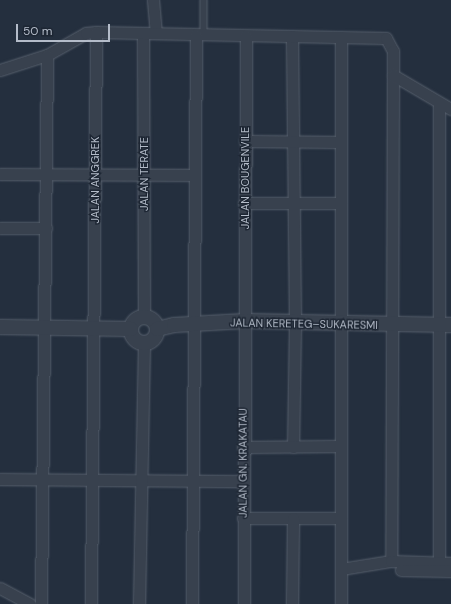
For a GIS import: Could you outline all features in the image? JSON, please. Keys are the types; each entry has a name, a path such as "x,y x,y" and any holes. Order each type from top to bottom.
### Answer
{"street":[{"path":"153,0 156,33"},
{"path":"0,70 47,55 86,33 96,32 386,38 393,51 391,561"},
{"name":"JALAN ANGGREK","path":"91,604 96,32"},
{"name":"JALAN TERATE","path":"143,32 144,316"},
{"path":"192,604 195,175 200,35"},
{"name":"JALAN BOUGENVILE","path":"245,321 244,203 246,36"},
{"path":"292,36 295,140 293,447"},
{"path":"341,37 343,324 341,604"},
{"path":"41,604 46,328 47,55"},
{"path":"393,75 451,109"},
{"path":"439,103 446,326 439,563"},
{"path":"245,141 295,140 341,142"},
{"path":"0,174 195,175"},
{"path":"244,203 341,203"},
{"path":"0,228 46,228"},
{"path":"130,330 135,320 144,316 153,320 157,329 155,337 144,343"},
{"name":"JALAN KERETEG–SUKARESMI","path":"157,329 195,324 245,321 446,326"},
{"name":"JALAN GN. KRAKATAU","path":"244,604 243,447 245,321"},
{"path":"0,327 130,330"},
{"path":"130,330 135,339 144,343"},
{"path":"139,604 144,343"},
{"path":"243,447 342,446"},
{"path":"0,479 93,481 243,481"},
{"path":"243,518 341,518"},
{"path":"292,604 293,518"},
{"path":"341,569 391,561 451,563"},
{"path":"401,570 451,571"},
{"path":"0,588 30,604"}],"lane":[{"path":"200,35 204,0"}]}
